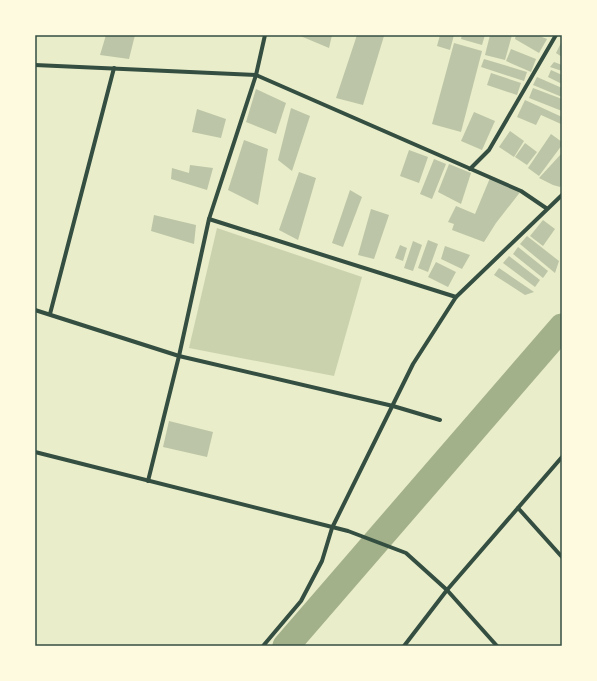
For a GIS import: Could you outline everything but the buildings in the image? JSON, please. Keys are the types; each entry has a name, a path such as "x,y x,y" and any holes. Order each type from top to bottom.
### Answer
{"street":[{"path":"148,481 179,356 209,219 256,74 265,35"},
{"path":"470,168 489,150 556,35"},
{"path":"35,65 256,74 521,191 546,208"},
{"path":"50,314 114,68"},
{"path":"263,646 300,601 322,560 332,528 413,364 456,297 546,208 562,195"},
{"path":"209,219 456,297"},
{"path":"35,310 179,356 393,406 440,420"},
{"path":"35,452 348,531 406,554 447,590 497,646"},
{"path":"404,646 447,590 562,457"},
{"path":"518,508 562,557"}],"green space":[{"path":"217,228 362,277 334,376 189,348"}],"waterway":[{"path":"286,646 562,327"}]}
